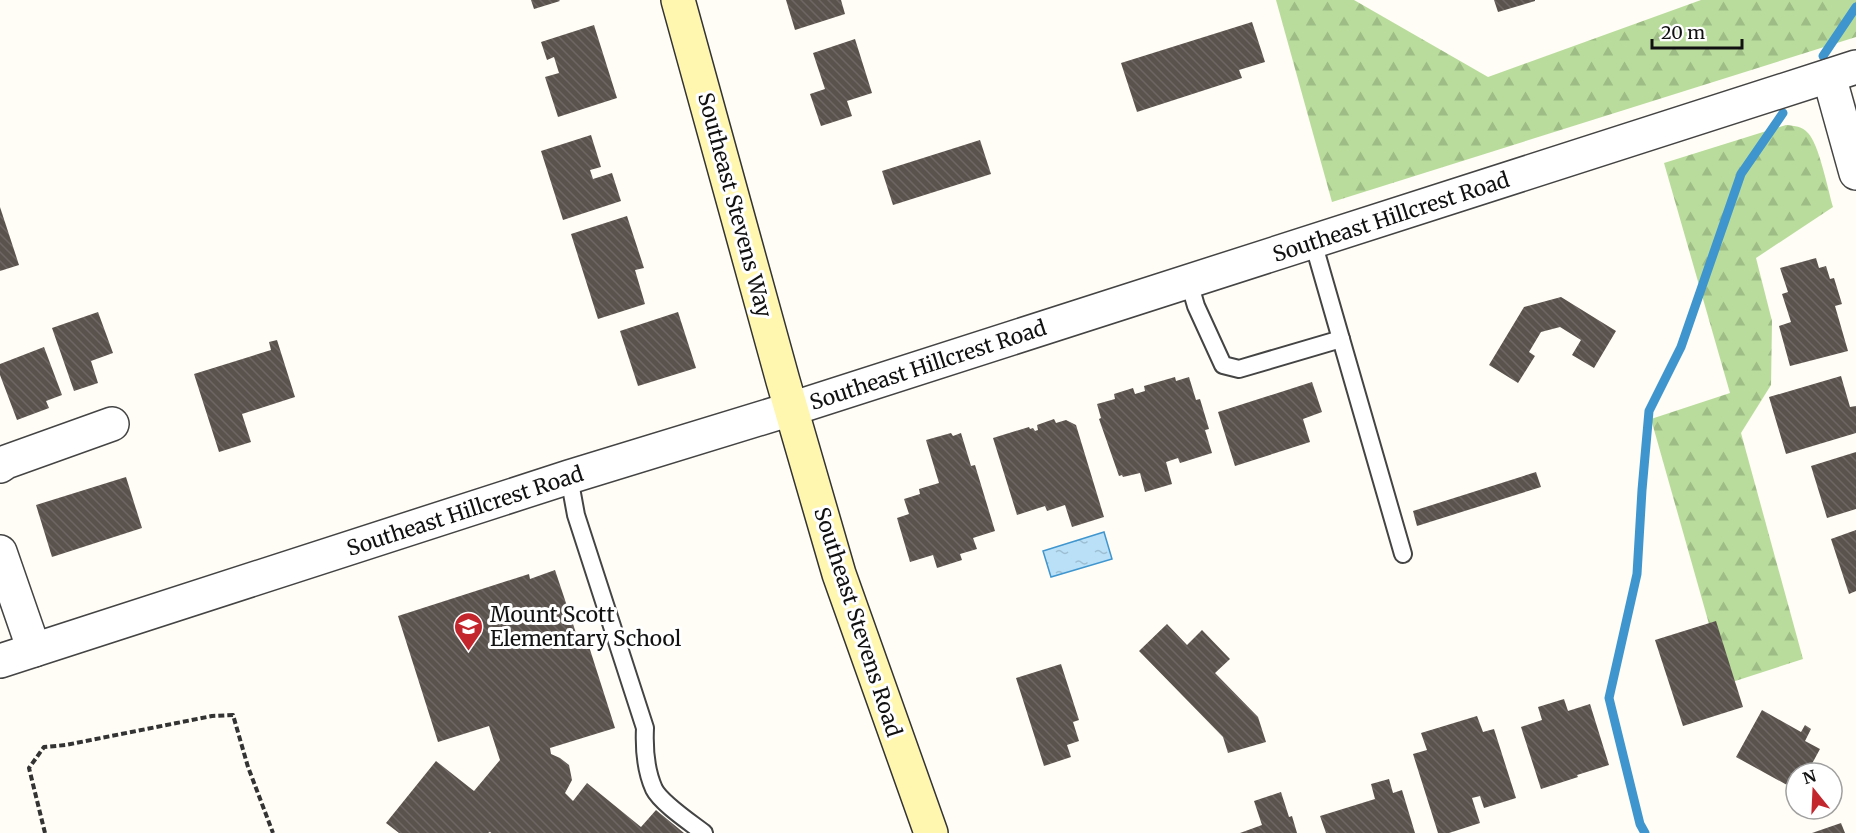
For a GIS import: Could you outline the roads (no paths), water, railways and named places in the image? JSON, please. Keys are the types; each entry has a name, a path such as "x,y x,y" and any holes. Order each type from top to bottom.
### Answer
{"street":[{"name":"Southeast Stevens Way","path":"678,0 791,409"},
{"name":"Southeast Hillcrest Road","path":"0,661 1843,71"},
{"path":"1843,71 1856,173"},
{"name":"Southeast Stevens Road","path":"791,409 839,574 931,833"},
{"path":"0,465 112,424"},
{"path":"0,552 34,650"}],"lane":[{"path":"1313,242 1403,554"},
{"path":"1189,282 1196,306 1223,365 1239,369 1341,339"},
{"path":"569,477 576,515 645,728 646,763 655,790 675,810 704,833"}],"water":[{"path":"1104,532 1112,559 1051,577 1043,551"}],"waterway":[{"path":"1823,56 1856,7"},
{"path":"1645,833 1640,824 1609,698 1637,574 1649,411 1681,347 1741,174 1783,113"}],"place":[{"name":"Mount Scott Elementary School","path":"469,652"}]}
